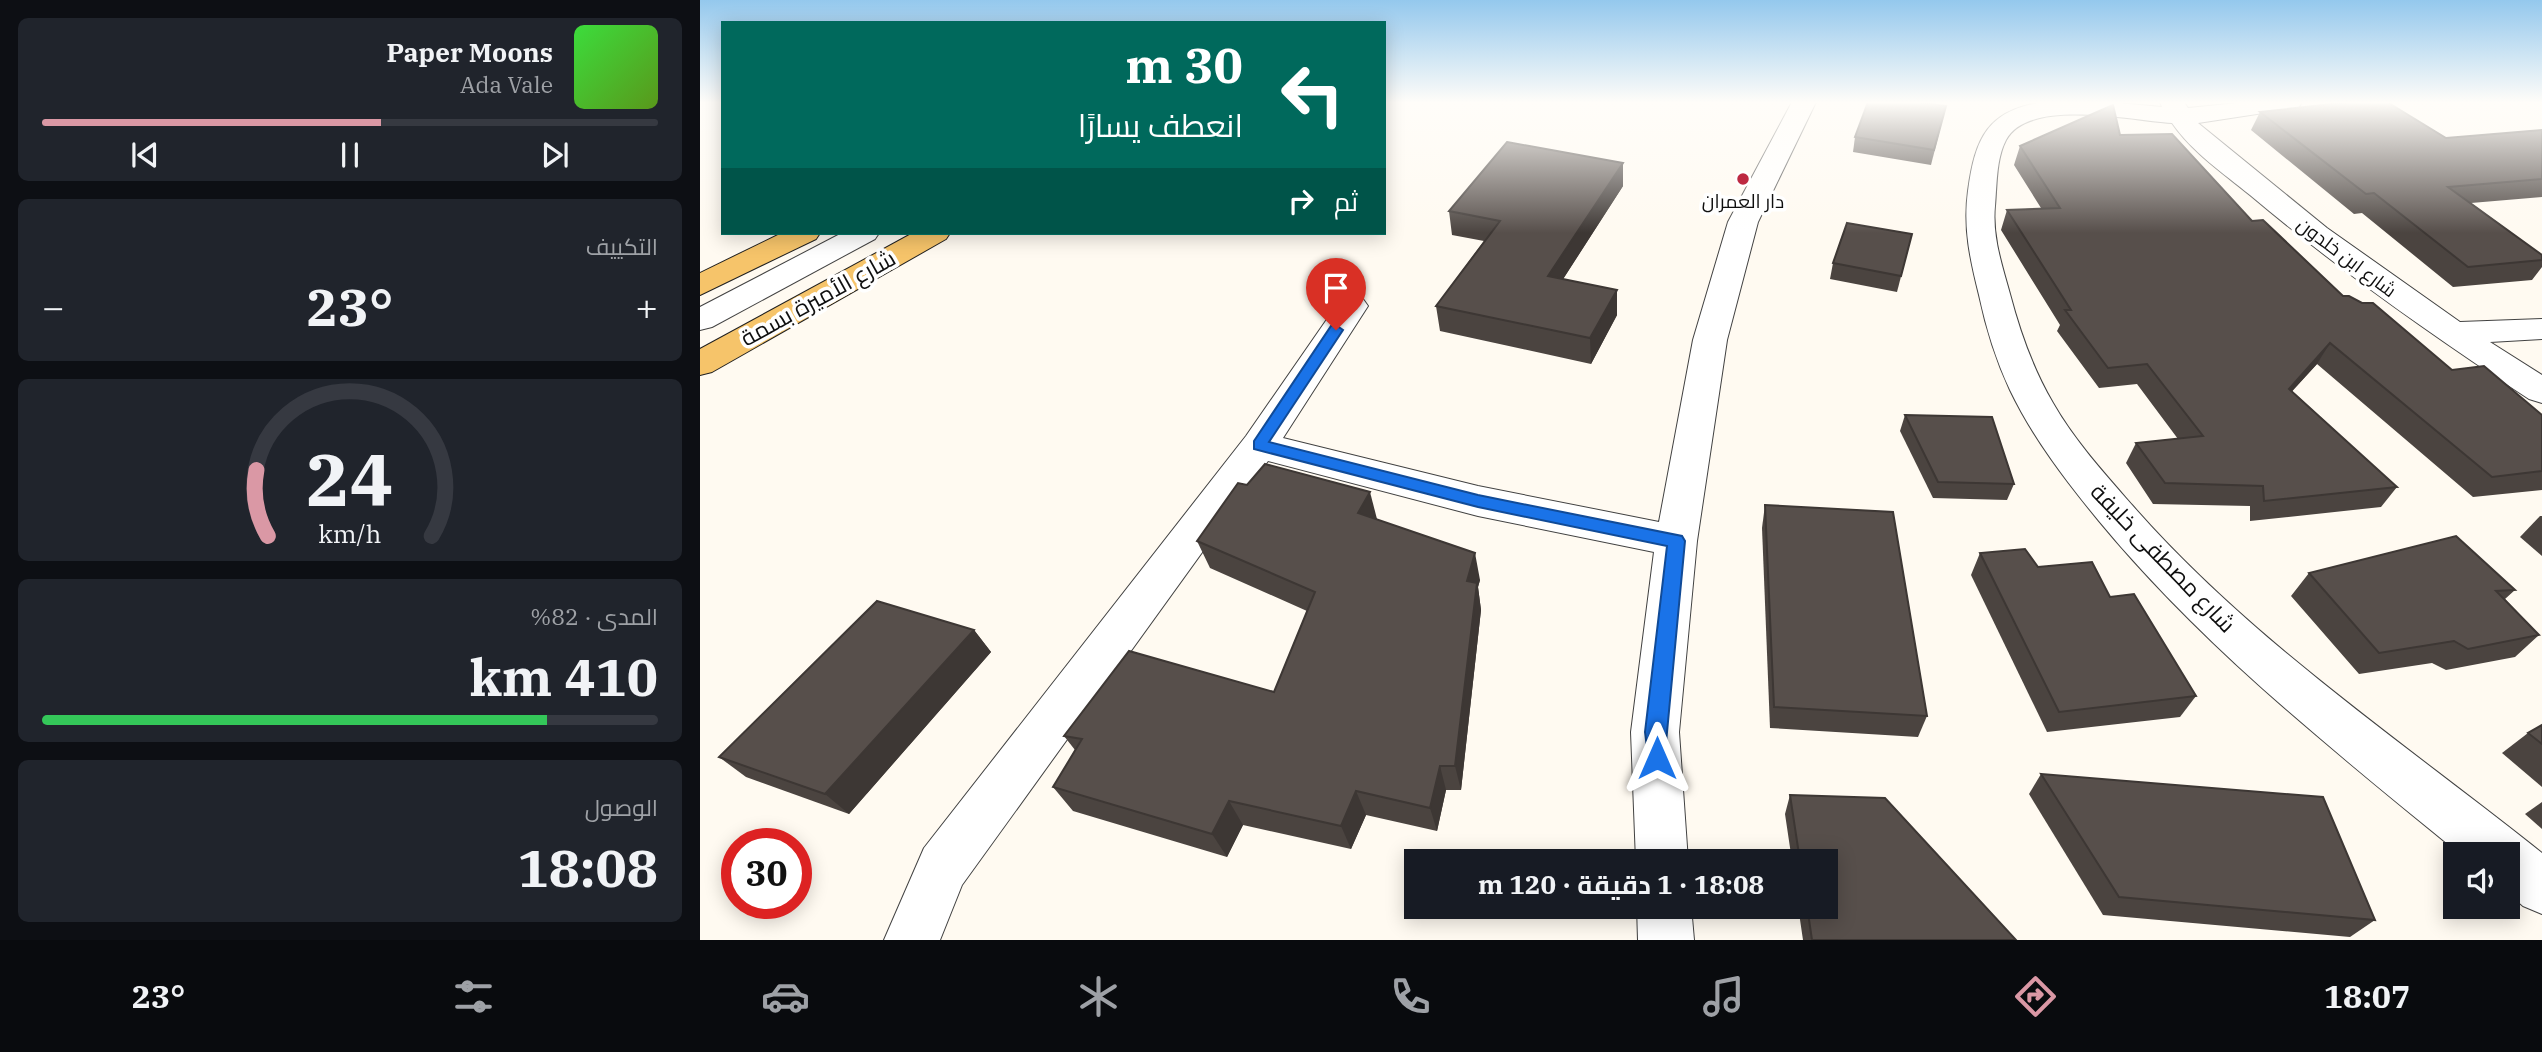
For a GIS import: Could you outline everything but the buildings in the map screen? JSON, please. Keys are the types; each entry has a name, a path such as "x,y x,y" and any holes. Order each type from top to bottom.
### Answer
{"main road":[{"path":"700,285 801,235"},
{"name":"شارع الأميرة بسمة","path":"700,364 931,235"}],"street":[{"path":"1661,849 1655,732 1676,541 1710,340 1740,235 1783,146"},
{"name":"شارع مصطفى خليفة","path":"1990,146 1978,227 2004,333 2042,417 2108,507 2171,573 2290,687 2486,842"},
{"name":"شارع ابن خلدون","path":"2208,146 2281,208 2451,332 2542,391"},
{"path":"700,320 860,235"},
{"path":"912,940 943,867 1259,445 1352,306"},
{"path":"2451,332 2542,329"},
{"path":"1259,445 1478,501 1676,541"},
{"path":"2520,869 2542,887"},
{"path":"1665,919 1666,940"}],"place":[{"name":"دار العمران","path":"1743,179"}],"route":[{"path":"1336,330 1259,445 1478,501 1676,541 1655,732 1657,758"}]}
